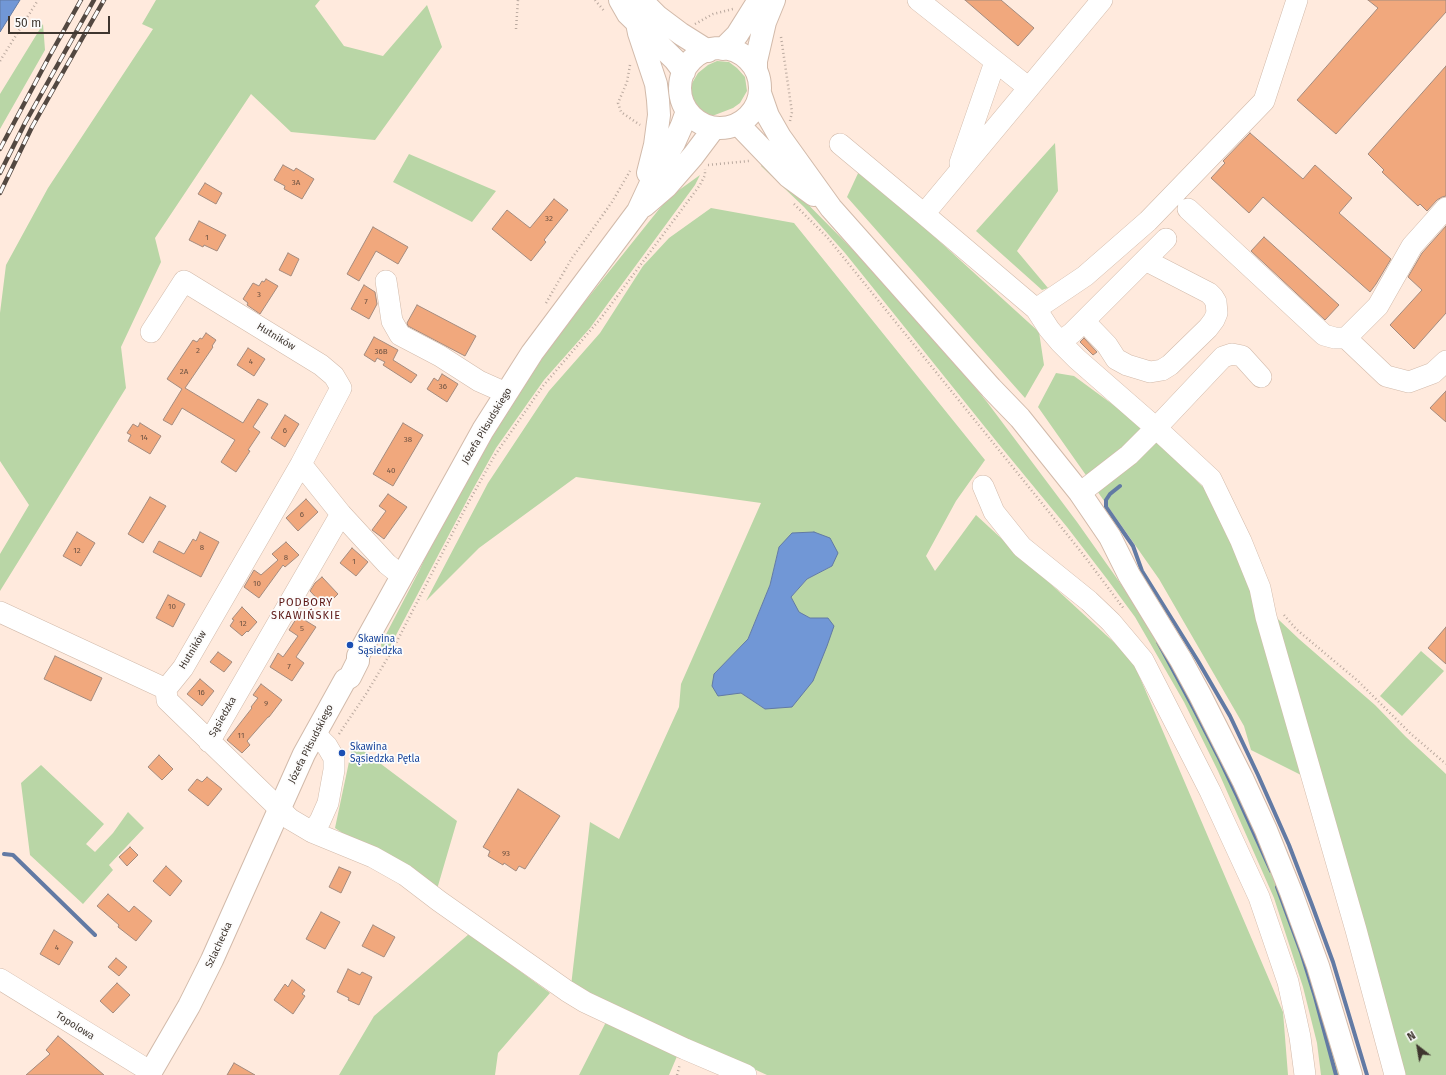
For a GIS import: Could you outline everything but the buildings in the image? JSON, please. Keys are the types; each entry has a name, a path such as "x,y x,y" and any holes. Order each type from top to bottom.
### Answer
{"main road":[{"path":"638,0 642,1 657,16 681,34 715,50 739,53 746,57 756,70 759,77 760,93 768,116 780,137 831,208 991,388 1020,418 1080,493 1110,537 1129,575 1181,660 1223,739 1266,830 1308,938 1333,1012 1351,1075"},
{"path":"759,0 737,35 715,50 694,59 684,72 681,96 687,111 699,122 714,128 730,127 745,120 755,108 760,93"},
{"path":"756,70 756,61 765,22 774,0"},
{"path":"610,8 628,14 684,72"},
{"path":"637,23 656,84 659,115 655,145 638,211"},
{"name":"Józefa Piłsudskiego","path":"279,809 295,772 321,740 352,659 358,656 483,430 532,354 561,313 638,211 658,168 674,143 687,111"},
{"path":"738,124 788,176 831,208"},
{"name":"Józefa Piłsudskiego","path":"638,211 666,187 693,156 714,128"},
{"path":"991,388 1012,426 1098,540 1129,575"},
{"name":"Szlachecka","path":"150,1074 189,1006 212,960 279,809"}],"street":[{"path":"918,0 1029,88"},
{"path":"924,214 1102,0"},
{"path":"1036,309 1084,276 1148,221 1264,101 1297,0"},
{"path":"955,176 995,62"},
{"path":"840,144 1036,309 1049,329 1077,359 1156,428 1211,479 1241,541 1260,588 1266,618 1356,930 1394,1075"},
{"path":"1346,338 1378,306 1412,246 1446,208"},
{"path":"1188,209 1324,335 1335,338 1346,338 1386,376 1409,382 1433,373 1446,361"},
{"path":"1060,342 1084,321 1166,239"},
{"path":"1084,321 1107,345 1116,358 1127,365 1150,372 1162,370 1170,365 1208,328 1217,313 1216,302 1213,297 1209,293 1145,260"},
{"name":"Hutników","path":"151,332 184,281 321,365 334,376 341,388 300,464 183,668 166,689"},
{"path":"386,281 392,321 400,335 440,356 480,381 506,394"},
{"path":"1080,493 1129,455 1223,357 1232,354 1242,356 1262,377"},
{"path":"300,464 341,514 387,564 402,576"},
{"path":"983,486 994,512 1022,547 1089,601 1111,622 1143,660 1210,790 1259,897 1288,982 1300,1038 1305,1075"},
{"name":"Sąsiedzka","path":"166,689 166,700 209,742 341,514"},
{"path":"0,612 166,689"},
{"path":"312,832 320,821 328,803 334,770 334,758 321,740"},
{"path":"209,742 290,819 312,832 373,857 405,875 516,956 567,991 586,1002 685,1049 746,1075"},
{"name":"Topolowa","path":"0,979 150,1074"}],"path":[{"path":"0,61 38,0"},
{"path":"516,29 518,0"},
{"path":"595,0 610,8"},
{"path":"694,24 713,14 738,8"},
{"path":"780,31 792,112 789,122"},
{"path":"630,59 629,73 619,99 618,108 626,116 645,129"},
{"path":"321,740 335,740 377,676 393,649 495,455 543,386 601,318 700,185 705,175 705,166 751,161"},
{"path":"546,307 547,301 572,258 612,202 633,166"},
{"path":"1280,612 1296,629 1358,681 1411,734 1446,764"}],"green space":[{"path":"156,0 320,0 315,6 344,46 383,56 427,5 442,47 375,140 291,132 251,94 155,238 161,262 121,347 126,388 0,591 0,554 29,505 0,461 0,313 6,265 48,188 153,29 142,24"},
{"path":"43,24 45,50 0,129 0,94"},
{"path":"717,61 729,62 737,68 745,77 747,91 740,103 733,108 707,118 696,112 691,103 691,85 698,73 708,65"},
{"path":"1055,143 1058,191 1017,251 1048,288 1042,290 976,231"},
{"path":"409,154 496,191 472,222 393,182"},
{"path":"765,161 865,262 943,349 987,402 1077,522 1159,638 1200,714 1248,814 1304,954 1340,1075 1321,1075 1317,1043 1303,987 1274,898 1218,771 1184,702 1135,617 1067,527 845,253 804,207 761,166"},
{"path":"860,169 1039,332 1044,365 1025,398 847,197"},
{"path":"700,175 695,185 590,328 544,380 496,448 385,656 382,651 381,644 419,571 452,500 539,359 668,198"},
{"path":"711,208 794,223 985,460 956,501 926,556 935,571 976,515 1132,659 1283,1012 1288,1075 767,1075 571,986 590,822 619,839 679,707 681,684 761,503 576,477 479,548 426,601 488,483 549,391 600,333 643,266 669,238","holes":["779,547 832,566 807,579 791,597 798,612 810,618 828,618 765,709 714,675 748,639 770,585"]},
{"path":"1056,373 1074,376 1142,426 1235,519 1260,602 1299,639 1375,705 1406,737 1446,774 1446,1075 1400,1075 1319,784 1251,750 1244,726 1159,579 1038,407"},
{"path":"1421,651 1444,671 1402,716 1380,696"},
{"path":"353,743 457,821 435,896 335,828"},
{"path":"41,765 104,824 86,844 95,852 113,833 128,812 144,828 109,865 113,870 83,904 30,855 21,783"},
{"path":"469,934 550,993 498,1053 495,1075 339,1075 374,1016"},
{"path":"606,1022 678,1054 669,1075 579,1075"}],"water":[{"path":"0,0 20,0 0,32"},
{"path":"814,532 830,538 838,553 832,566 807,579 791,597 799,612 810,618 828,618 834,626 813,681 792,707 765,709 741,693 718,696 712,686 714,674 748,639 770,585 779,547 792,533"}],"waterway":[{"path":"1120,486 1110,494 1106,500 1106,507 1133,546 1142,571 1230,716 1258,775 1289,845 1333,962 1367,1075"},
{"path":"1158,642 1218,756 1271,871"},
{"path":"4,854 13,855 95,935"},
{"path":"1277,887 1301,952 1336,1075"}],"railway":[{"path":"0,149 81,0"},
{"path":"0,173 25,123 94,0"},
{"path":"0,193 32,127 104,0"}],"place":[{"name":"Skawina Sąsiedzka","path":"350,645"},
{"name":"Skawina Sąsiedzka Pętla","path":"342,753"}],"district":[{"name":"PODBORY SKAWIŃSKIE","path":"306,609"}]}
